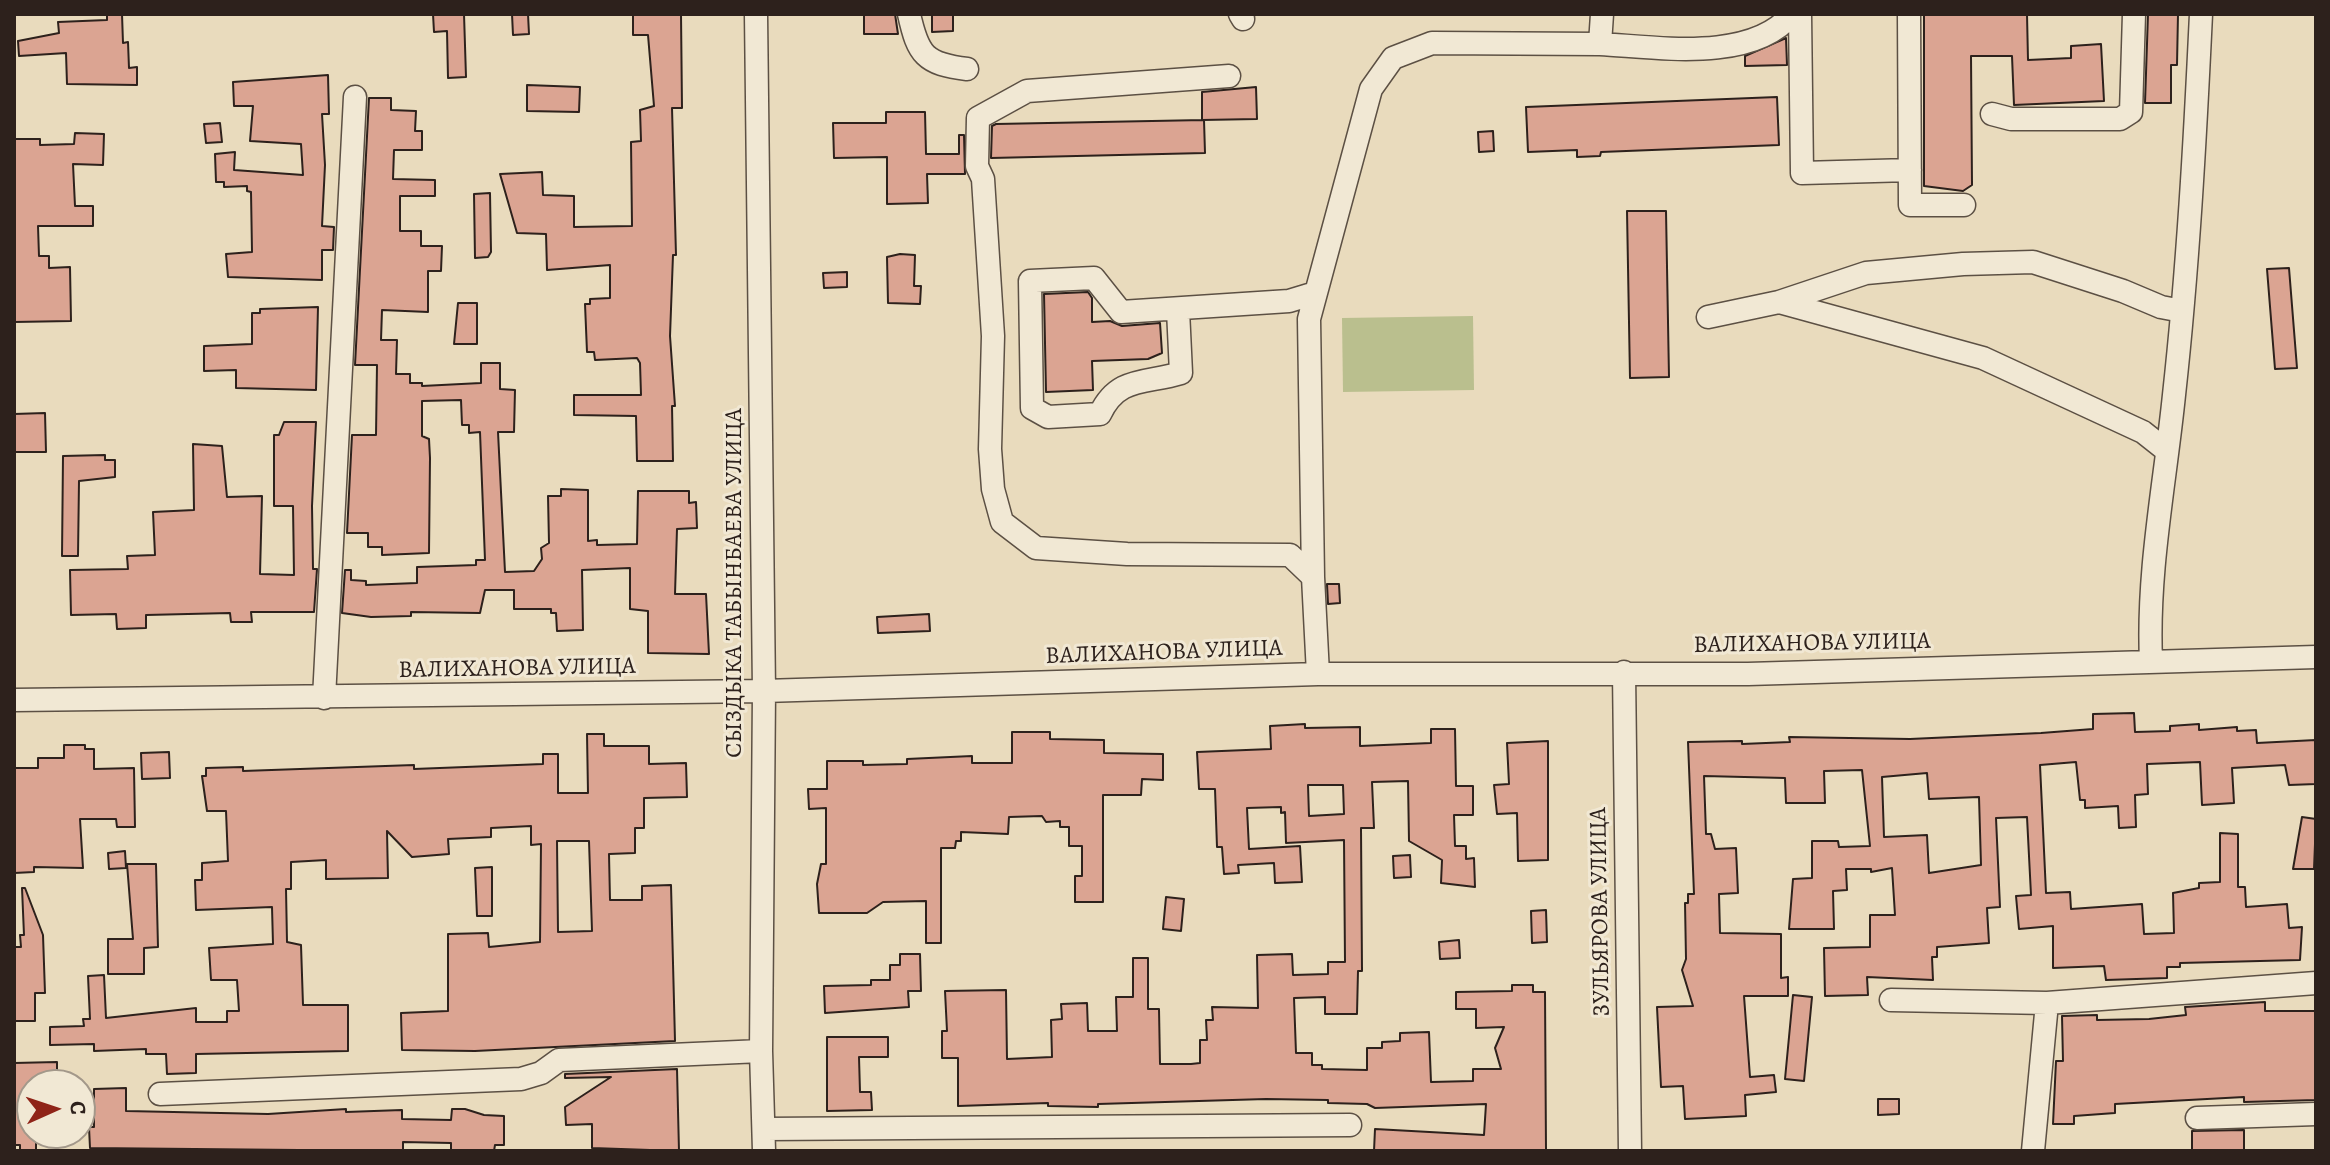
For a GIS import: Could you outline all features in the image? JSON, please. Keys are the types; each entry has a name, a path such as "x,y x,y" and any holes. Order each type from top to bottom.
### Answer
{"street":[{"name":"СЫЗДЫКА ТАБЫНБАЕВА УЛИЦА","path":"756,14 764,691 761,1051 765,1140"},
{"path":"909,14 918,47 936,65 967,69"},
{"path":"1600,44 1602,14"},
{"path":"1318,674 1313,577 1309,319 1312,294 1371,89 1393,58 1432,43 1600,44 1672,48 1741,45 1771,34 1792,14"},
{"path":"1800,14 1802,173 1910,170"},
{"path":"1909,14 1910,205 1964,205"},
{"path":"1992,114 2011,119 2120,119 2131,112 2134,14"},
{"path":"2151,661 2151,571 2182,311 2201,14"},
{"path":"1229,76 1027,91 978,118 977,166 983,179 993,336 990,449 993,489 1002,522 1036,548 1127,554 1290,555 1313,577"},
{"path":"324,698 355,97"},
{"path":"1708,317 1779,302 1866,273 1963,264 2033,262 2123,291 2161,307 2182,311"},
{"path":"1178,310 1181,373 1124,385 1109,394 1100,414 1048,417 1032,408 1030,281 1094,278 1121,312 1289,301 1312,294"},
{"path":"1779,302 1983,358 2143,432 2167,451"},
{"name":"ВАЛИХАНОВА УЛИЦА","path":"14,700 764,691 1318,674 1748,674 2316,657"},
{"name":"ЗУЛЬЯРОВА УЛИЦА","path":"1624,672 1630,1151"},
{"path":"1891,1000 2047,1003 2316,983"},
{"path":"2033,1151 2047,1003"},
{"path":"160,1094 521,1079 541,1073 559,1060 761,1051"},
{"path":"2197,1118 2316,1114"},
{"path":"765,1140 1350,1125"}],"green space":[{"path":"1473,316 1474,390 1343,392 1342,318"}],"building":[{"path":"107,14 122,14 123,43 128,42 129,68 137,67 137,85 67,84 66,53 19,56 18,41 59,33 58,22 107,20"},
{"path":"433,14 464,14 466,77 448,78 447,31 434,32"},
{"path":"512,14 528,14 529,34 513,35"},
{"path":"633,14 681,14 682,108 672,108 676,255 673,255 670,336 675,406 672,406 673,461 637,461 636,416 574,415 574,395 641,395 640,363 637,358 595,360 594,352 587,352 585,304 590,304 590,299 610,298 610,265 547,270 546,234 517,233 500,174 542,172 543,195 574,196 574,227 632,226 631,142 641,141 640,110 654,106 648,35 633,35"},
{"path":"864,14 895,14 898,34 864,34"},
{"path":"932,14 953,14 953,31 932,32"},
{"path":"1924,14 2027,14 2028,60 2071,58 2071,46 2101,44 2104,101 2014,105 2012,56 1971,56 1972,185 1963,191 1924,186"},
{"path":"2148,14 2178,14 2177,65 2171,65 2171,103 2145,103"},
{"path":"1786,38 1787,65 1745,66 1745,56"},
{"path":"328,75 329,114 322,114 325,165 322,226 334,227 333,250 322,250 322,280 228,277 226,254 252,252 251,192 247,191 247,186 224,187 224,182 216,182 215,154 235,152 234,170 303,175 301,144 250,141 253,106 234,106 233,82"},
{"path":"527,85 580,87 579,112 527,111"},
{"path":"1256,87 1257,119 1202,120 1202,92"},
{"path":"1777,97 1779,145 1601,152 1600,156 1577,157 1577,150 1528,152 1526,107"},
{"path":"369,98 391,98 391,110 416,111 415,131 422,131 422,150 394,150 393,179 435,180 435,196 400,196 400,231 421,231 421,246 442,246 441,271 428,271 428,312 382,310 381,340 397,340 396,374 410,374 410,383 422,383 422,386 481,383 481,363 500,363 500,389 515,390 514,432 498,432 505,572 534,571 542,559 541,548 549,543 548,496 561,496 561,489 588,490 588,541 597,540 597,545 637,544 638,491 689,491 689,503 696,502 697,528 677,529 675,594 706,594 709,654 648,653 648,611 630,609 630,568 582,570 583,630 557,631 556,613 551,613 551,609 514,609 514,590 485,590 480,613 411,612 411,616 371,617 342,613 345,570 351,570 351,580 366,581 366,585 417,583 417,567 476,565 476,560 485,560 480,432 469,433 469,425 462,425 461,400 422,401 422,436 429,439 430,458 429,553 382,555 382,547 368,547 368,533 347,533 352,435 376,435 377,365 355,365"},
{"path":"886,112 925,112 926,154 959,154 959,135 964,135 965,174 927,174 928,203 887,204 887,157 834,158 833,123 886,123"},
{"path":"1204,120 1205,153 991,158 992,126 996,124"},
{"path":"220,123 222,142 206,143 204,124"},
{"path":"1493,131 1494,151 1479,152 1478,132"},
{"path":"75,133 104,134 103,165 73,164 75,206 93,206 93,226 38,226 39,256 49,256 49,268 70,267 71,321 14,322 14,139 40,139 40,145 74,144"},
{"path":"490,193 491,252 488,257 475,258 474,194"},
{"path":"1627,211 1666,211 1669,377 1630,378"},
{"path":"915,255 914,286 921,286 920,304 888,303 887,257"},
{"path":"2289,268 2297,368 2275,369 2267,269"},
{"path":"847,272 847,287 824,288 823,273"},
{"path":"1088,292 1092,298 1092,322 1110,321 1122,326 1160,323 1162,353 1148,359 1092,361 1093,390 1046,392 1044,294"},
{"path":"458,303 477,303 477,344 454,344"},
{"path":"318,307 316,390 236,388 236,370 204,371 204,346 252,344 252,313 260,313 260,309"},
{"path":"45,413 46,452 14,452 14,414"},
{"path":"284,422 316,422 312,506 313,569 317,569 314,612 251,612 252,622 231,622 230,613 146,615 146,628 117,629 116,614 71,615 70,570 128,569 127,556 155,555 153,512 194,510 193,444 222,446 227,497 262,496 260,574 294,575 293,506 274,506 274,435 279,435"},
{"path":"105,455 105,460 115,460 115,477 79,481 78,556 62,556 63,456"},
{"path":"1327,584 1339,584 1340,603 1328,604"},
{"path":"929,614 930,631 878,633 877,617"},
{"path":"2134,713 2135,732 2170,731 2170,726 2199,724 2199,730 2237,727 2237,731 2256,730 2257,743 2316,740 2316,784 2289,785 2285,765 2232,768 2234,803 2202,805 2200,762 2147,764 2148,794 2135,795 2136,827 2119,828 2118,806 2085,808 2085,800 2080,800 2076,762 2040,765 2046,893 2070,892 2071,909 2142,904 2144,934 2174,933 2173,893 2199,888 2199,883 2220,882 2220,833 2238,834 2238,887 2245,887 2246,907 2287,904 2289,928 2302,927 2300,960 2180,963 2180,967 2167,967 2167,978 2106,980 2104,966 2053,968 2053,926 2019,929 2016,896 2031,895 2027,817 1996,818 2000,907 1987,908 1989,943 1937,947 1937,957 1932,957 1933,980 1867,977 1868,995 1825,996 1824,948 1870,947 1870,915 1895,915 1892,868 1871,872 1871,869 1846,869 1847,890 1833,891 1834,929 1789,929 1793,879 1812,878 1812,841 1838,841 1839,847 1870,846 1862,770 1824,771 1825,803 1786,803 1785,778 1704,776 1706,834 1711,834 1715,849 1736,848 1738,893 1719,894 1720,933 1781,934 1781,978 1788,977 1788,996 1744,996 1750,1077 1774,1075 1776,1092 1745,1095 1746,1116 1685,1119 1683,1086 1661,1087 1657,1007 1693,1006 1682,970 1686,959 1685,903 1688,903 1688,894 1694,894 1688,742 1742,741 1742,744 1790,742 1789,737 1910,739 2041,733 2093,729 2093,714","holes":["1927,773 1929,799 1979,797 1981,865 1929,873 1927,835 1884,837 1882,777"]},
{"path":"1270,726 1360,727 1360,746 1431,743 1431,729 1455,729 1456,786 1473,786 1473,815 1454,815 1455,846 1466,846 1466,859 1474,858 1475,887 1441,883 1442,860 1409,841 1408,781 1372,782 1374,828 1361,828 1362,971 1358,971 1357,1014 1325,1014 1325,997 1294,998 1296,1053 1312,1053 1312,1065 1322,1065 1322,1069 1367,1070 1367,1048 1382,1048 1382,1042 1400,1041 1400,1033 1429,1032 1431,1082 1473,1081 1473,1069 1501,1069 1495,1048 1504,1027 1476,1028 1476,1009 1456,1009 1456,992 1512,991 1512,985 1533,985 1533,992 1545,992 1546,1151 1374,1151 1375,1129 1484,1135 1486,1104 1375,1108 1367,1104 1328,1103 1328,1100 1266,1099 1098,1104 1098,1107 1048,1106 1048,1103 958,1106 958,1058 942,1058 942,1031 947,1031 945,991 1006,990 1007,1059 1052,1057 1051,1020 1062,1019 1061,1004 1087,1003 1088,1031 1117,1031 1116,997 1133,997 1133,958 1148,958 1148,1009 1159,1009 1160,1064 1191,1064 1200,1063 1200,1040 1207,1040 1206,1020 1213,1020 1212,1007 1258,1008 1257,955 1292,954 1293,975 1328,974 1328,962 1345,962 1344,840 1286,843 1285,812 1281,813 1281,807 1247,808 1249,849 1300,846 1302,882 1275,883 1274,863 1238,865 1239,873 1224,874 1222,847 1217,847 1215,789 1199,789 1197,752 1271,749","holes":["1308,785 1343,785 1344,814 1309,816"]},
{"path":"1012,732 1050,732 1050,739 1104,740 1104,753 1163,754 1163,780 1142,779 1141,795 1103,795 1103,902 1075,902 1075,876 1082,876 1082,846 1069,846 1069,827 1060,827 1060,821 1046,822 1042,816 1009,817 1008,834 961,832 961,841 956,841 955,848 941,848 941,943 926,943 926,901 883,902 867,913 819,913 817,884 821,864 826,864 826,808 809,809 808,789 827,789 827,761 863,761 863,765 907,764 907,759 972,756 972,763 1012,763"},
{"path":"587,734 604,734 604,746 649,746 649,764 686,763 687,797 644,798 644,828 635,828 635,853 609,854 610,900 642,900 642,886 671,885 675,1041 475,1051 402,1050 401,1013 448,1011 448,934 488,933 489,947 540,942 541,844 531,845 531,826 491,828 491,837 448,839 449,854 412,857 387,831 388,878 326,879 326,860 291,862 291,889 286,889 287,942 301,945 303,1005 348,1005 348,1051 196,1054 196,1073 167,1074 166,1054 146,1054 146,1049 94,1051 94,1044 50,1045 50,1027 84,1026 83,1019 90,1019 88,976 104,975 106,1018 196,1008 196,1022 227,1022 227,1011 239,1011 237,980 211,980 209,948 273,944 272,907 196,910 195,880 202,880 202,863 228,861 226,811 207,811 202,776 206,776 206,768 243,767 243,771 414,765 414,769 543,764 543,754 558,754 558,793 588,793","holes":["557,841 589,841 592,931 558,932"]},
{"path":"1548,741 1548,860 1518,861 1517,813 1497,814 1494,785 1509,784 1507,743"},
{"path":"64,745 85,745 85,749 94,749 94,769 134,768 135,827 117,827 116,819 80,819 83,868 34,867 34,872 14,873 14,768 38,768 38,758 64,758"},
{"path":"169,752 170,778 142,779 141,753"},
{"path":"2302,817 2316,819 2314,869 2293,869"},
{"path":"125,851 126,868 109,869 108,853"},
{"path":"1410,855 1411,877 1394,878 1393,856"},
{"path":"127,864 156,864 158,947 144,948 144,974 108,974 108,939 133,939"},
{"path":"492,867 492,916 477,916 475,868"},
{"path":"22,888 25,888 43,935 45,993 35,993 35,1021 14,1021 14,947 21,947 20,935 24,935"},
{"path":"1166,897 1184,899 1181,931 1163,929"},
{"path":"1546,910 1547,942 1532,943 1531,911"},
{"path":"1459,940 1460,958 1440,959 1439,942"},
{"path":"900,954 920,954 921,991 908,991 909,1007 825,1013 824,986 871,985 871,980 890,980 890,965 900,965"},
{"path":"1793,995 1812,997 1804,1081 1785,1079"},
{"path":"2265,1002 2265,1011 2316,1011 2316,1100 2244,1102 2244,1097 2115,1104 2115,1113 2074,1116 2074,1124 2053,1124 2056,1061 2063,1061 2062,1016 2097,1015 2097,1020 2149,1019 2186,1015 2185,1007"},
{"path":"827,1037 888,1037 888,1057 859,1057 860,1092 871,1092 872,1110 827,1111"},
{"path":"57,1062 57,1069 16,1069 16,1145 14,1145 14,1063"},
{"path":"677,1069 679,1151 592,1148 592,1124 566,1125 565,1107 611,1077 565,1078 565,1074"},
{"path":"126,1088 126,1111 268,1114 346,1109 346,1112 402,1110 402,1119 451,1120 452,1109 465,1109 484,1115 504,1116 504,1145 495,1145 494,1151 451,1151 451,1143 403,1142 403,1151 96,1148 96,1089"},
{"path":"1878,1099 1899,1099 1899,1114 1878,1115"},
{"path":"2244,1130 2244,1151 2192,1151 2192,1131"}]}
